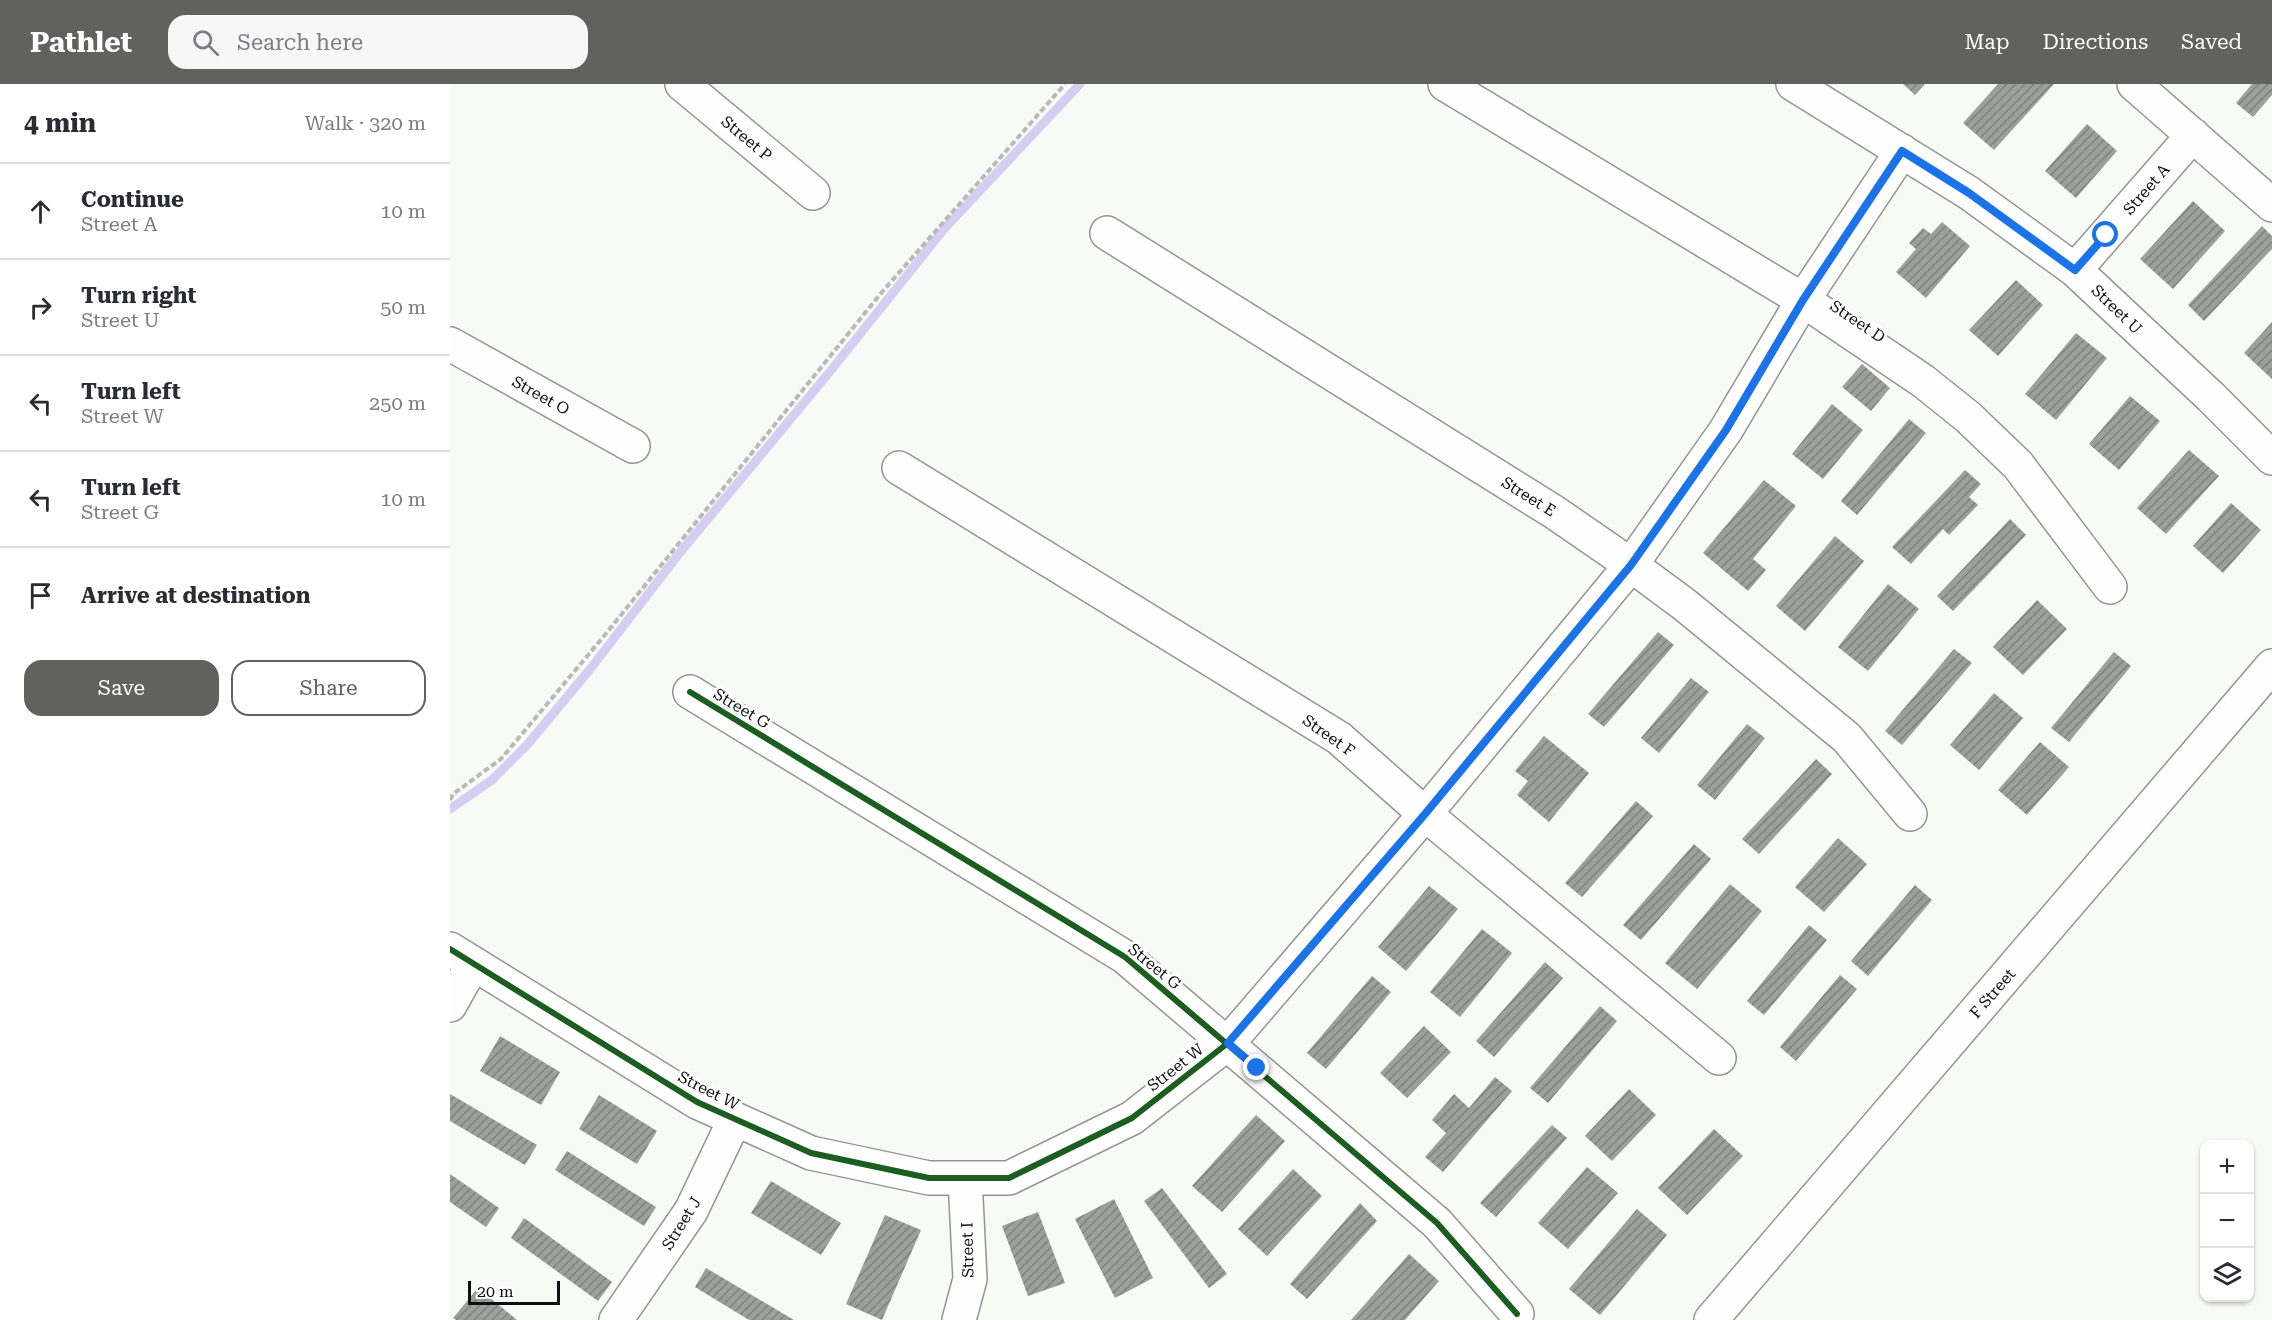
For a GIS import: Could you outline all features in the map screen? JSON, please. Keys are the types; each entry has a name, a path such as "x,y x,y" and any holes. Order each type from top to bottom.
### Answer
{"street":[{"name":"Street P","path":"682,84 813,193"},
{"name":"Street D","path":"1445,84 1803,300 1923,381 1968,417 2018,465 2110,587"},
{"name":"Street U","path":"1793,84 1969,193 2075,270 2211,397 2272,459"},
{"path":"2134,84 2272,205"},
{"name":"Street A","path":"2075,270 2193,135"},
{"name":"Street W","path":"461,957 697,1102 811,1153 929,1178 1009,1178 1132,1118 1228,1043 1425,814 1631,565 1726,430 1803,300 1902,151"},
{"name":"Street E","path":"1107,233 1554,512 1631,565 1685,605 1847,738 1910,814"},
{"name":"Street O","path":"450,344 633,446"},
{"name":"Street F","path":"899,468 1339,738 1425,814 1719,1058"},
{"name":"F Street","path":"1711,1320 2272,666"},
{"name":"Street G","path":"690,692 1125,957 1437,1223 1517,1314"},
{"path":"450,1005 461,957"},
{"name":"Street J","path":"616,1320 691,1211 735,1119"},
{"name":"Street I","path":"958,1320 969,1278 964,1178"}],"path":[{"path":"450,800 453,794 501,759 604,636 882,292 1065,84"}],"building":[{"path":"1903,84 1925,84 1915,95"},
{"path":"1998,84 2054,84 1994,150 1963,123"},
{"path":"2252,84 2272,84 2272,95 2253,117 2236,103"},
{"path":"2087,124 2117,151 2076,198 2045,171"},
{"path":"2193,201 2225,231 2173,289 2140,259"},
{"path":"1942,222 1970,246 1926,298 1896,272 1916,249 1909,243 1923,228 1931,234"},
{"path":"2262,226 2272,236 2272,249 2204,321 2188,305"},
{"path":"2016,280 2043,305 1998,356 1969,330"},
{"path":"2272,322 2272,379 2244,353"},
{"path":"2076,333 2107,358 2056,420 2025,394"},
{"path":"1862,364 1890,388 1871,411 1842,387"},
{"path":"2130,396 2160,421 2119,470 2089,444"},
{"path":"1832,404 1863,430 1823,479 1792,454"},
{"path":"1909,419 1926,433 1857,515 1841,501"},
{"path":"2189,450 2219,476 2166,534 2137,508"},
{"path":"1965,470 1981,484 1969,497 1978,505 1949,535 1943,529 1911,564 1892,547"},
{"path":"1764,480 1796,506 1753,559 1766,570 1748,591 1703,553"},
{"path":"2231,503 2261,530 2223,573 2193,546"},
{"path":"2010,519 2026,535 1953,611 1937,596"},
{"path":"1835,536 1864,561 1805,631 1776,606"},
{"path":"1888,584 1919,609 1868,671 1838,647"},
{"path":"2037,600 2067,629 2023,675 1993,647"},
{"path":"1658,632 1674,645 1604,727 1588,714"},
{"path":"1954,649 1972,663 1902,745 1885,731"},
{"path":"2114,652 2131,666 2069,742 2051,728"},
{"path":"1691,678 1709,692 1659,753 1641,738"},
{"path":"1994,693 2023,718 1979,770 1950,745"},
{"path":"1747,724 1765,738 1715,800 1697,785"},
{"path":"1544,736 1589,773 1549,822 1517,795 1528,781 1515,771"},
{"path":"2040,742 2069,767 2027,815 1998,790"},
{"path":"1816,759 1832,774 1759,854 1742,839"},
{"path":"1636,801 1653,816 1582,897 1565,883"},
{"path":"1838,838 1867,864 1824,912 1795,887"},
{"path":"1694,844 1711,859 1641,940 1623,925"},
{"path":"1730,884 1762,911 1697,989 1665,963"},
{"path":"1915,885 1932,900 1868,976 1851,961"},
{"path":"1429,886 1458,909 1406,971 1378,947"},
{"path":"1809,925 1827,940 1764,1015 1747,1001"},
{"path":"1482,929 1512,953 1460,1017 1430,992"},
{"path":"1545,962 1563,978 1494,1057 1476,1041"},
{"path":"1840,975 1857,989 1796,1061 1780,1047"},
{"path":"1372,976 1391,992 1326,1069 1307,1053"},
{"path":"1600,1006 1617,1021 1548,1103 1530,1088"},
{"path":"1424,1026 1451,1052 1407,1098 1380,1073"},
{"path":"500,1036 560,1072 541,1105 480,1071"},
{"path":"1495,1077 1512,1091 1443,1172 1425,1157 1446,1133 1432,1120 1454,1094 1469,1108"},
{"path":"1629,1089 1656,1115 1612,1161 1585,1136"},
{"path":"450,1094 537,1145 525,1165 450,1121"},
{"path":"599,1095 657,1131 637,1164 579,1129"},
{"path":"1256,1115 1285,1141 1222,1212 1192,1186"},
{"path":"1552,1125 1567,1138 1496,1217 1480,1203"},
{"path":"1714,1129 1743,1156 1687,1215 1658,1188"},
{"path":"567,1151 656,1207 644,1226 555,1170"},
{"path":"1587,1167 1618,1193 1568,1249 1538,1223"},
{"path":"1293,1169 1322,1196 1267,1256 1238,1229"},
{"path":"450,1174 499,1208 486,1227 450,1202"},
{"path":"771,1181 841,1223 821,1255 751,1213"},
{"path":"1162,1188 1227,1274 1209,1288 1144,1201"},
{"path":"1114,1199 1153,1278 1115,1298 1075,1219"},
{"path":"1360,1203 1377,1221 1307,1299 1290,1284"},
{"path":"1637,1209 1667,1235 1600,1315 1569,1289"},
{"path":"1038,1212 1065,1283 1028,1296 1002,1226"},
{"path":"885,1215 921,1230 882,1320 846,1304"},
{"path":"524,1218 612,1282 598,1301 511,1238"},
{"path":"1409,1254 1439,1281 1405,1320 1351,1320"},
{"path":"706,1268 794,1320 749,1320 695,1287"},
{"path":"478,1288 517,1320 456,1320 453,1318"}],"waterway":[{"path":"450,809 492,780 527,745 591,668 678,555 944,229 1080,84"}],"cycle path":[{"path":"450,949 697,1102 811,1153 929,1178 1009,1178 1132,1118 1228,1043 1425,814 1631,565 1726,430 1803,300 1902,151"},
{"path":"690,692 1125,957 1437,1223 1517,1314"}],"route":[{"path":"1257,1068 1228,1043 1425,814 1631,565 1726,430 1803,300 1902,151 1969,193 2075,270 2106,235"}]}
